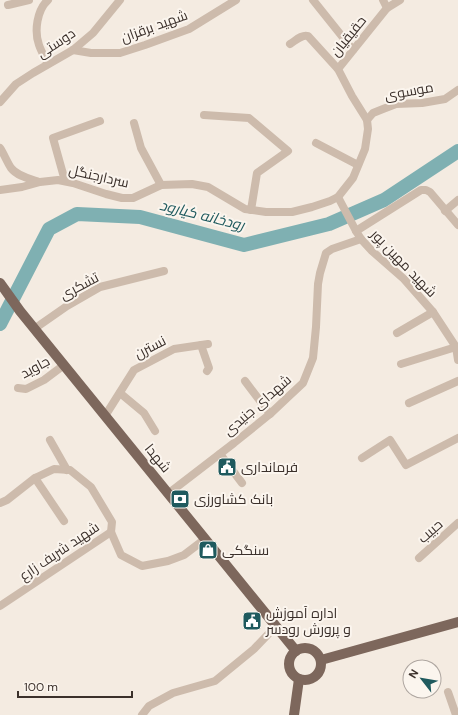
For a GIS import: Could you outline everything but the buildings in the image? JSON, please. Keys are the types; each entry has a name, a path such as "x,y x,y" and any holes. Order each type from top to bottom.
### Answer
{"main road":[{"name":"شهدا","path":"0,283 34,329 296,650"},
{"path":"321,660 458,622"},
{"path":"301,648 315,651 321,660 318,674 309,680 295,677 289,668 292,654 301,648"},
{"path":"294,715 299,679"}],"street":[{"path":"8,5 28,0"},
{"path":"48,0 39,15 37,33 39,45 48,64"},
{"name":"دوستی","path":"0,102 16,84 73,50 92,32 120,0"},
{"name":"شهید برقزان","path":"73,50 91,53 120,53 189,30 236,0"},
{"path":"313,0 353,50"},
{"path":"383,0 387,8"},
{"name":"حقیقیان","path":"338,69 387,8 400,0"},
{"path":"290,44 303,36 308,36 338,69 367,120"},
{"name":"موسوی","path":"367,120 373,113 396,104 422,103 445,98 458,90"},
{"path":"204,115 249,118 288,151 257,173 251,210"},
{"name":"سردارجنگل","path":"0,190 58,180 74,183 122,198 133,198 161,185 192,184 208,187 245,209 266,212 292,212 312,207 338,197 353,178 358,165 364,149 368,129 367,120"},
{"path":"66,181 53,138 100,121"},
{"path":"134,123 141,148 161,185"},
{"path":"316,143 358,165"},
{"path":"0,148 10,167 14,171 26,178 40,182"},
{"path":"354,228 421,190 430,192 458,225"},
{"name":"شهید مهین پور","path":"338,197 361,239 372,251 404,279 433,312 456,347 458,360"},
{"path":"445,211 458,200"},
{"name":"شهدای جنیدی","path":"169,493 270,414 303,383 313,358 318,284 326,253 332,249 361,239"},
{"name":"تشکری","path":"34,329 67,306 100,287 164,272"},
{"path":"397,333 433,312"},
{"name":"نسترن","path":"106,416 134,370 174,349 204,344 209,368 208,371"},
{"path":"401,364 456,347"},
{"name":"جاوید","path":"18,388 26,389 44,380 64,366"},
{"path":"245,380 270,414"},
{"path":"409,403 458,381"},
{"path":"120,393 144,414 155,431"},
{"path":"362,458 390,440 406,465 458,438"},
{"path":"50,440 68,470"},
{"path":"220,454 242,483"},
{"path":"0,503 7,500 35,478 54,469 70,470 91,487 112,522 111,532 121,555 142,566 168,561 184,555 205,538"},
{"path":"35,478 64,521"},
{"name":"حبیب","path":"419,558 458,523"},
{"name":"شهید شریف زارع","path":"0,606 111,532"},
{"path":"142,715 149,706 173,693 215,681 254,649 276,626"},
{"path":"448,692 456,715"}],"waterway":[{"name":"رودخانه کیارود","path":"0,324 49,229 77,214 140,217 244,245 329,224 384,200 458,151"}],"place":[{"name":"فرماندارى","path":"227,467"},
{"name":"بانک کشاورزى","path":"180,499"},
{"name":"سنگکى","path":"208,550"},
{"name":"اداره آموزش و پرورش رودسر","path":"252,621"}]}
